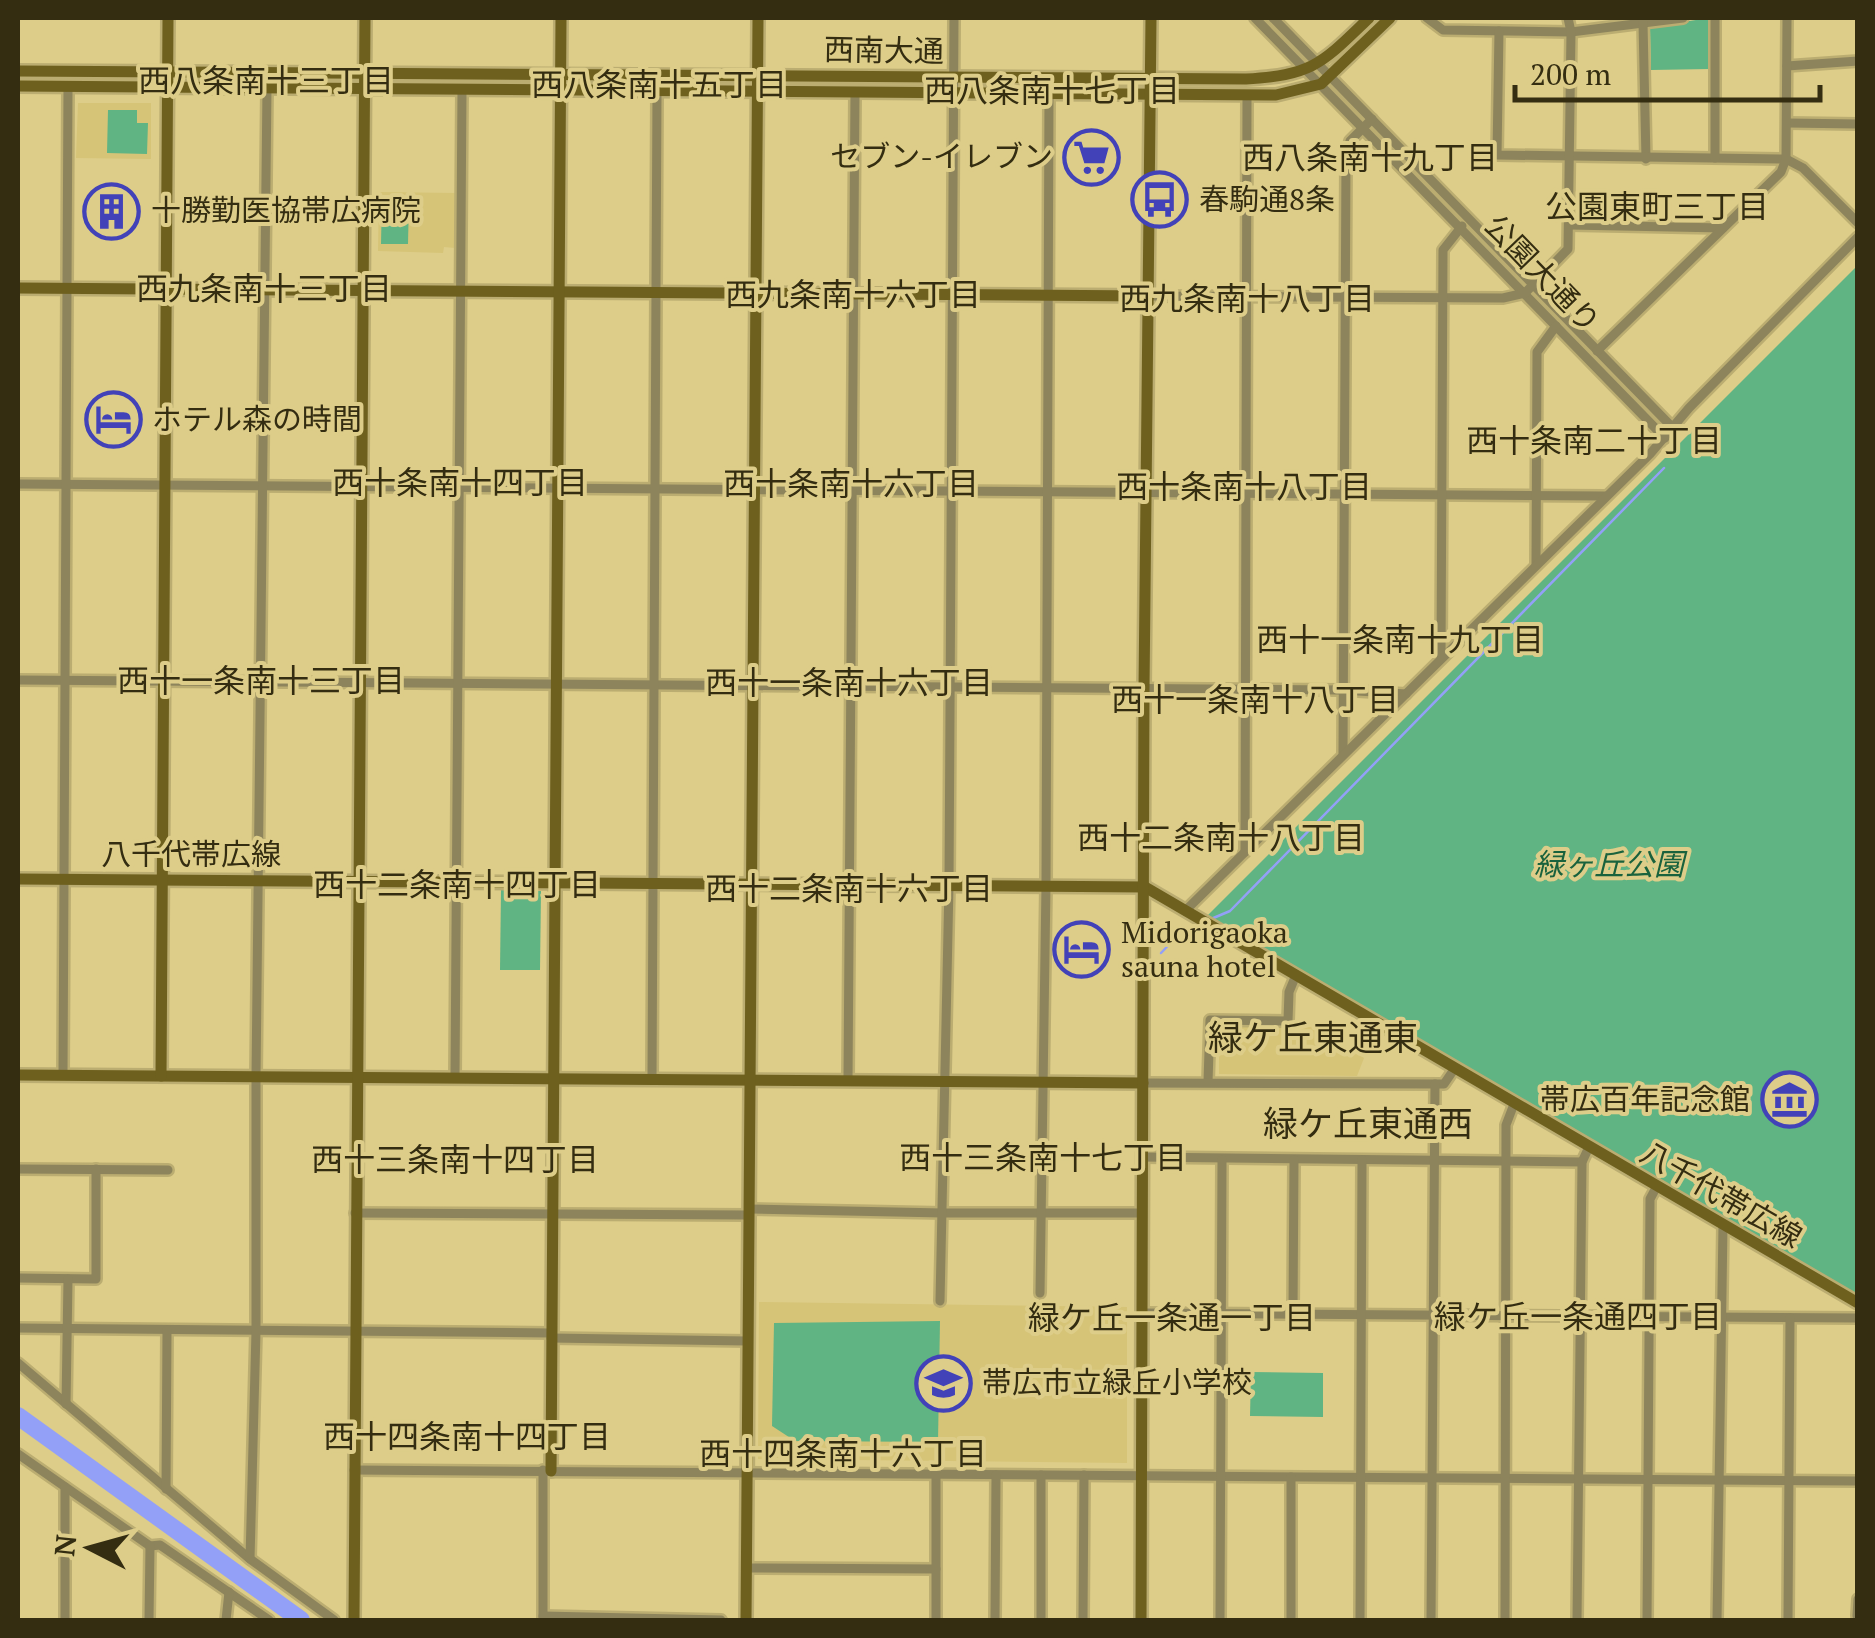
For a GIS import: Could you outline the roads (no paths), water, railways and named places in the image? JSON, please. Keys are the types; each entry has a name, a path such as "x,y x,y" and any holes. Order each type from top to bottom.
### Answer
{"street":[{"path":"161,1076 168,18"},
{"path":"354,1620 364,18"},
{"path":"561,18 551,1336 543,1618 721,1620"},
{"path":"746,1620 758,18"},
{"path":"940,1301 949,884 954,18"},
{"path":"1141,1620 1144,688 1152,18"},
{"name":"公園大通り","path":"1255,18 1313,67 1368,123 1461,227 1665,438"},
{"name":"公園大通り","path":"1273,18 1313,67"},
{"path":"1313,67 1369,18"},
{"path":"1326,80 1390,18"},
{"path":"1427,18 1443,30 1571,32 1683,18"},
{"path":"18,288 1503,298 1525,293 1568,249 1568,18"},
{"path":"1715,158 1716,18"},
{"path":"1589,358 1781,172 1786,159 1788,122 1787,18"},
{"path":"1644,22 1646,158"},
{"path":"1499,31 1498,155 1786,159 1803,168 1858,222"},
{"path":"1787,66 1858,60"},
{"name":"西南大通","path":"18,71 1246,80 1286,77 1313,67"},
{"name":"西南大通","path":"18,86 1247,96 1276,95 1326,80"},
{"path":"63,1075 68,87"},
{"path":"250,1559 256,1331 267,88"},
{"path":"455,1077 462,89"},
{"path":"652,1079 657,92"},
{"path":"848,1081 856,92"},
{"path":"1040,1293 1048,688 1049,93"},
{"path":"1245,852 1247,96"},
{"path":"1788,122 1858,124"},
{"path":"1343,754 1346,156 1350,141 1368,123"},
{"name":"公園大通り","path":"1368,123 1470,218 1673,428"},
{"path":"1441,657 1444,250 1470,218"},
{"path":"1569,225 1724,228"},
{"path":"1185,911 1665,438 1689,408 1858,237"},
{"path":"1536,564 1537,352 1556,326"},
{"path":"18,484 1606,496"},
{"path":"18,680 1144,688 1406,694"},
{"name":"八千代帯広線","path":"18,879 1145,887 1858,1304"},
{"path":"1208,1082 1210,1020 1288,1020 1289,992 1296,975"},
{"path":"18,1075 1444,1084 1454,1068"},
{"path":"1431,1620 1435,1084"},
{"path":"1505,1620 1506,1125 1514,1104"},
{"path":"1577,1620 1582,1162 1590,1147"},
{"path":"1142,1157 1582,1162"},
{"path":"1220,1620 1222,1160"},
{"path":"1293,1314 1294,1160"},
{"path":"1360,1620 1362,1160"},
{"path":"18,1169 168,1170"},
{"path":"18,1278 96,1279 96,1169"},
{"path":"1647,1620 1650,1199 1656,1186"},
{"path":"355,1213 1142,1214"},
{"path":"1717,1620 1723,1225"},
{"path":"66,1404 68,1278"},
{"path":"1141,1314 1858,1318"},
{"path":"1788,1620 1790,1318"},
{"path":"18,1328 748,1341"},
{"path":"166,1489 167,1330"},
{"path":"18,1363 250,1559 334,1620"},
{"path":"18,1454 150,1546 160,1545 269,1620"},
{"path":"354,1470 1858,1481"},
{"path":"936,1474 936,1620"},
{"path":"995,1620 996,1475"},
{"path":"1040,1475 1041,1620"},
{"path":"1083,1620 1084,1475"},
{"path":"1291,1477 1291,1620"},
{"path":"65,1487 65,1620"},
{"path":"148,1620 150,1546"},
{"path":"746,1568 936,1568"},
{"path":"226,1620 228,1592"},
{"path":"1848,1620 1857,1616 1858,1599"}],"waterway":[{"path":"1211,919 1230,911 1664,468"},
{"path":"1161,953 1181,932 1199,924"},
{"path":"18,1416 301,1620"}],"place":[{"name":"セブン-イレブン","path":"1092,157"},
{"name":"春駒通8条","path":"1160,200"},
{"name":"十勝勤医協帯広病院","path":"112,211"},
{"name":"ホテル森の時間","path":"113,420"},
{"name":"Midorigaoka sauna hotel","path":"1082,950"},
{"name":"帯広百年記念館","path":"1789,1100"},
{"name":"帯広市立緑丘小学校","path":"943,1383"}],"district":[{"name":"西八条南十三丁目","path":"266,81"},
{"name":"西八条南十五丁目","path":"659,85"},
{"name":"西八条南十七丁目","path":"1052,91"},
{"name":"西八条南十九丁目","path":"1370,158"},
{"name":"公園東町三丁目","path":"1657,207"},
{"name":"西九条南十三丁目","path":"264,289"},
{"name":"西九条南十六丁目","path":"853,295"},
{"name":"西九条南十八丁目","path":"1247,299"},
{"name":"西十条南二十丁目","path":"1594,441"},
{"name":"西十条南十四丁目","path":"460,483"},
{"name":"西十条南十六丁目","path":"851,484"},
{"name":"西十条南十八丁目","path":"1244,487"},
{"name":"西十一条南十九丁目","path":"1400,640"},
{"name":"西十一条南十三丁目","path":"261,681"},
{"name":"西十一条南十六丁目","path":"849,683"},
{"name":"西十一条南十八丁目","path":"1255,700"},
{"name":"西十二条南十八丁目","path":"1221,838"},
{"name":"西十二条南十四丁目","path":"457,885"},
{"name":"西十二条南十六丁目","path":"849,889"},
{"name":"緑ケ丘東通東","path":"1313,1038"},
{"name":"緑ケ丘東通西","path":"1368,1124"},
{"name":"西十三条南十七丁目","path":"1043,1158"},
{"name":"西十三条南十四丁目","path":"455,1160"},
{"name":"緑ケ丘一条通四丁目","path":"1578,1317"},
{"name":"緑ケ丘一条通一丁目","path":"1172,1318"},
{"name":"西十四条南十四丁目","path":"467,1437"},
{"name":"西十四条南十六丁目","path":"843,1454"}],"park label":[{"name":"緑ヶ丘公園","path":"1609,865"}]}
